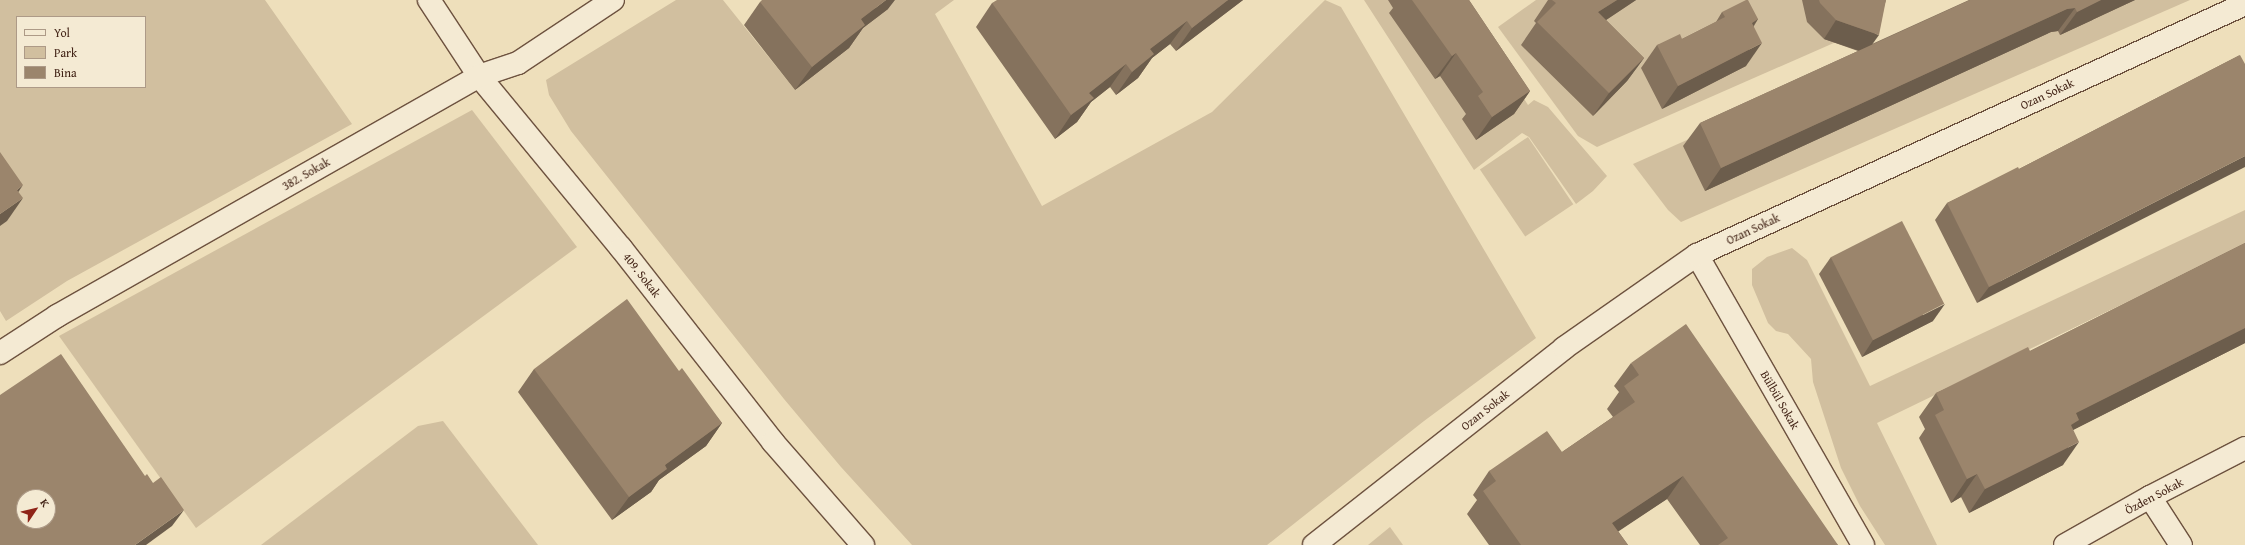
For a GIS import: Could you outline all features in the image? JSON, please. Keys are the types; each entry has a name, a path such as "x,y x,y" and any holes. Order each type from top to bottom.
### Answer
{"street":[{"name":"409. Sokak","path":"429,0 479,76 621,248 773,442 863,545"},
{"name":"382. Sokak","path":"0,353 57,316 479,76 518,64 613,0"},
{"name":"Ozan Sokak","path":"1314,545 1564,348 1696,255 2245,4"},
{"name":"Bülbül Sokak","path":"1696,255 1863,545"},
{"name":"Özden Sokak","path":"2065,545 2150,497 2245,448"},
{"path":"2150,497 2181,545"}],"green space":[{"path":"0,0 265,0 352,124 67,281 6,321 0,311"},
{"path":"676,0 723,0 795,90 812,0 954,0 935,14 1042,206 1212,112 1325,0 1341,7 1536,338 1424,421 1267,545 912,545 841,467 784,399 571,131 549,95 546,80"},
{"path":"1364,0 1461,0 1528,105 1534,100 1548,107 1607,176 1593,191 1576,204 1529,137 1522,133 1474,170"},
{"path":"1536,0 1882,0 1877,24 1597,147 1578,136 1498,27"},
{"path":"2001,0 2190,0 1681,222 1668,210 1633,164"},
{"path":"472,110 577,247 196,528 59,336"},
{"path":"1528,137 1573,204 1525,237 1480,169"},
{"path":"2245,210 2245,245 1877,423 1937,545 1885,545 1860,506 1841,468 1813,382 1811,359 1788,334 1776,331 1768,323 1752,285 1752,269 1767,257 1792,248 1807,260 1870,386"},
{"path":"443,421 538,545 261,545 418,426"},
{"path":"1390,527 1403,545 1368,545"}],"building":[{"path":"762,0 886,0 861,19 865,25 812,67 760,2"},
{"path":"997,0 1228,0 1192,28 1187,21 1150,49 1154,54 1132,72 1126,64 1089,93 1094,98 1071,115 992,3"},
{"path":"1412,0 1469,0 1530,91 1492,117 1478,96 1483,92 1456,53 1452,56"},
{"path":"1552,0 1617,0 1598,12 1644,58 1609,93 1537,22 1556,3"},
{"path":"1748,0 1758,19 1752,23 1762,43 1678,86 1657,45 1680,34 1682,39 1725,17 1722,12"},
{"path":"1819,0 1886,0 1879,35 1836,20"},
{"path":"1970,0 2101,0 2077,12 2075,8 2067,9 1721,168 1700,123"},
{"path":"2240,55 2245,64 2245,156 1989,287 1947,203 2018,167 2019,169"},
{"path":"0,152 23,185 17,190 23,198 0,214"},
{"path":"1902,221 1944,304 1873,340 1831,257"},
{"path":"2245,243 2245,328 2076,413 2079,420 2071,425 2079,442 1985,489 1977,474 1967,479 1935,415 1944,410 1936,393 2028,347 2030,351"},
{"path":"627,299 679,371 682,368 722,423 665,465 667,469 629,497 534,369"},
{"path":"1686,324 1838,545 1718,545 1728,538 1683,476 1612,523 1628,545 1521,545 1483,491 1496,481 1489,471 1547,431 1562,452 1635,402 1624,386 1639,375 1631,363"},
{"path":"61,354 145,476 147,474 153,483 161,477 184,510 135,545 0,545 0,395"}]}
